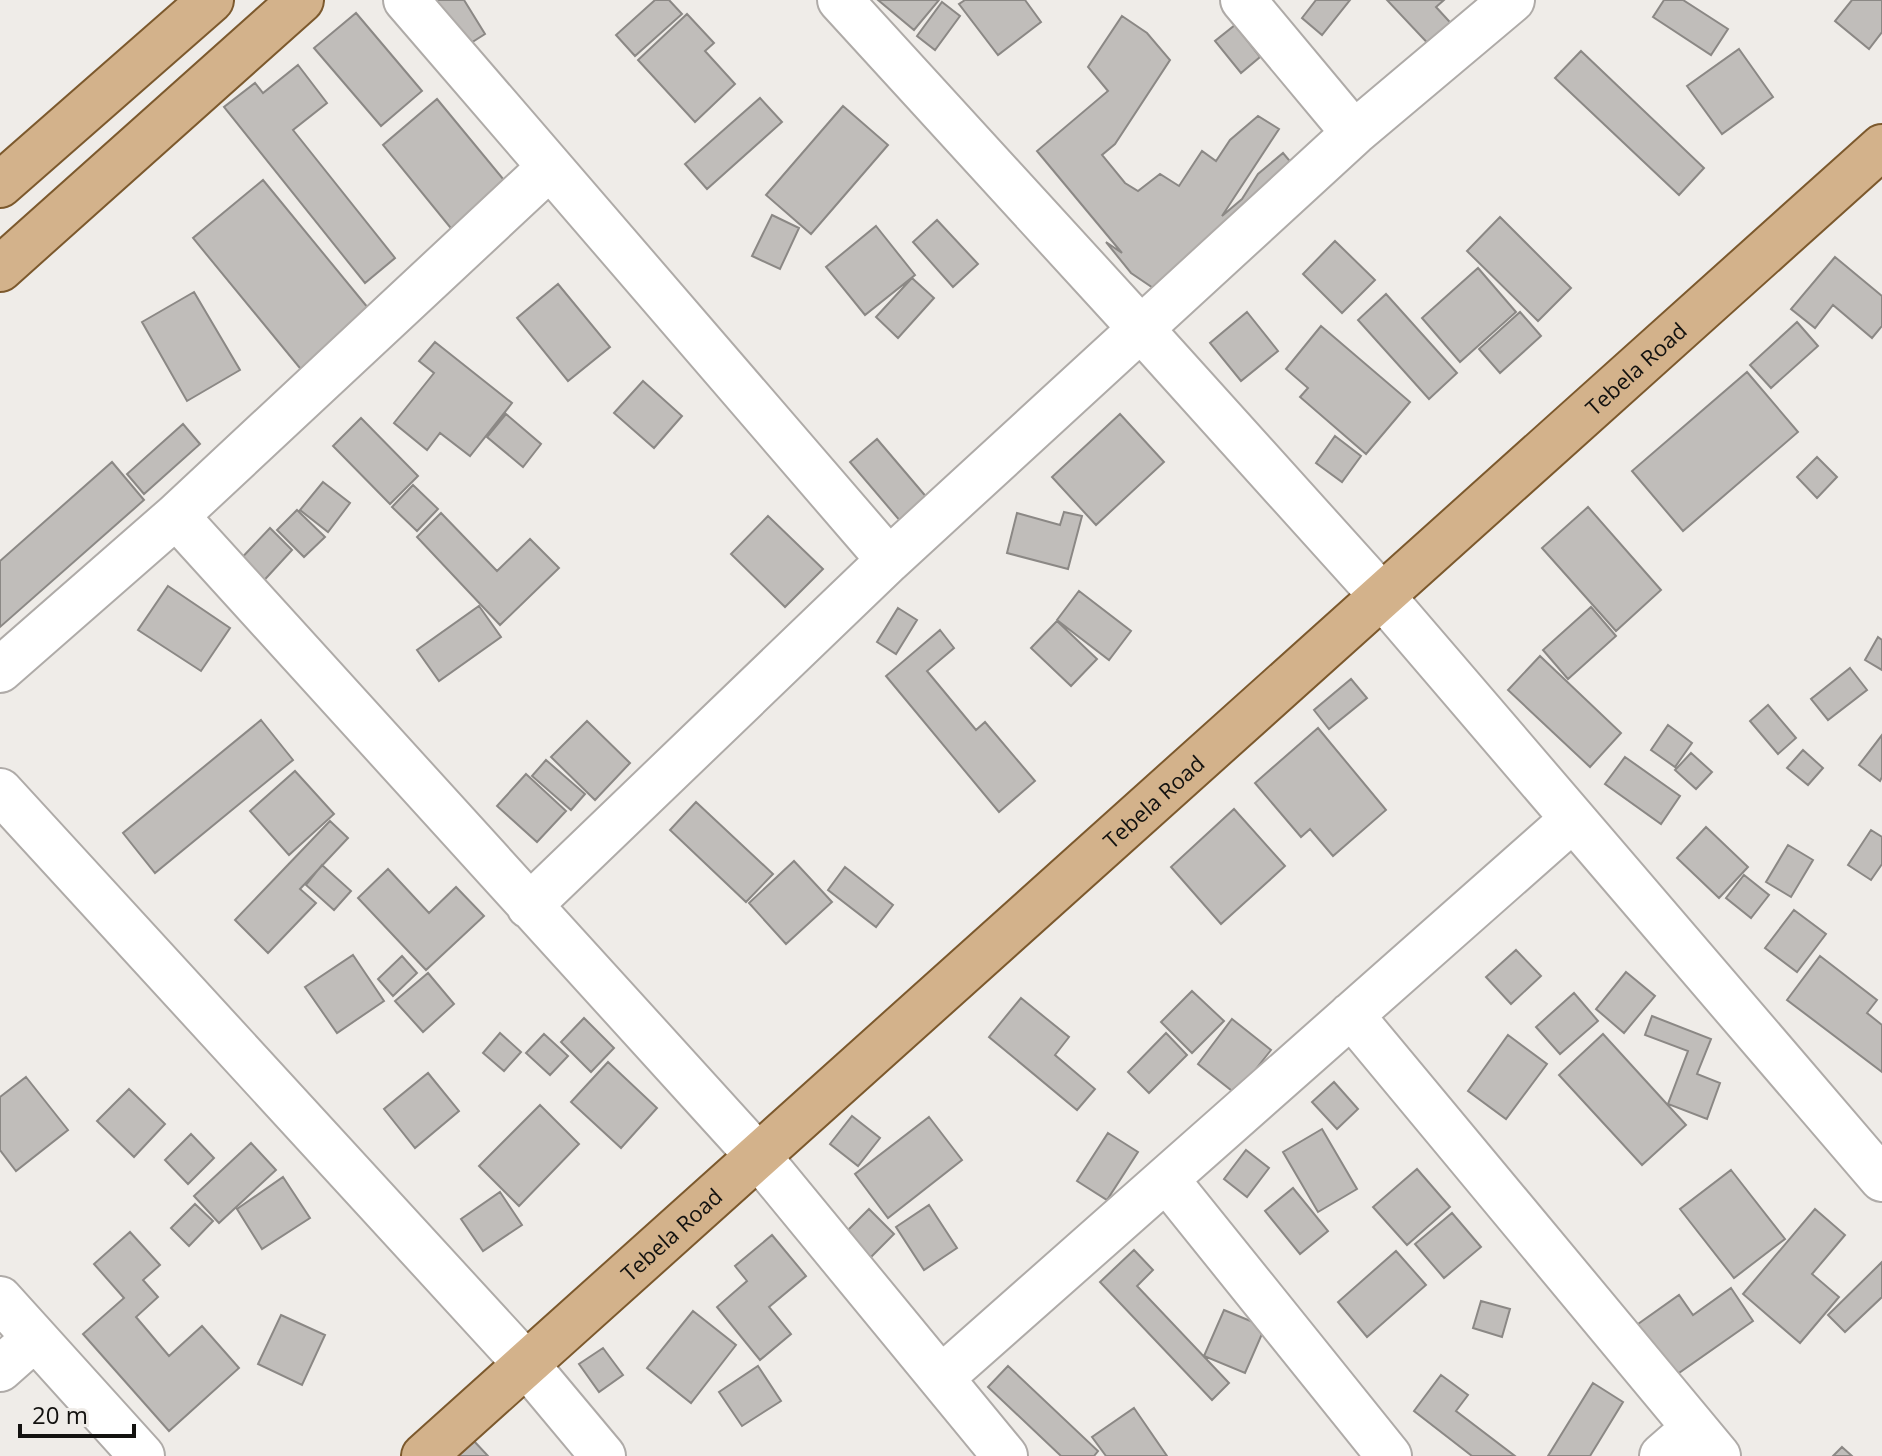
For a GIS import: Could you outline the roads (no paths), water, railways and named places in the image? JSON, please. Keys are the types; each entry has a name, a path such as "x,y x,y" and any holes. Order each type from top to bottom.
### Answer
{"main road":[{"path":"0,185 211,0"},
{"path":"0,269 301,0"},
{"name":"Tebela Road","path":"424,1456 1882,147"}],"street":[{"path":"406,0 889,560"},
{"path":"840,0 1382,596 1882,1179"},
{"path":"1243,0 1354,133"},
{"path":"529,906 889,560 1354,133 1512,0"},
{"path":"0,670 176,516 549,168"},
{"path":"176,516 758,1156 1005,1456"},
{"path":"0,791 526,1364 603,1456"},
{"path":"941,1378 1573,819"},
{"path":"1351,1015 1691,1447"},
{"path":"1166,1179 1389,1456"},
{"path":"0,1299 142,1456"},
{"path":"0,1369 35,1338"}]}
